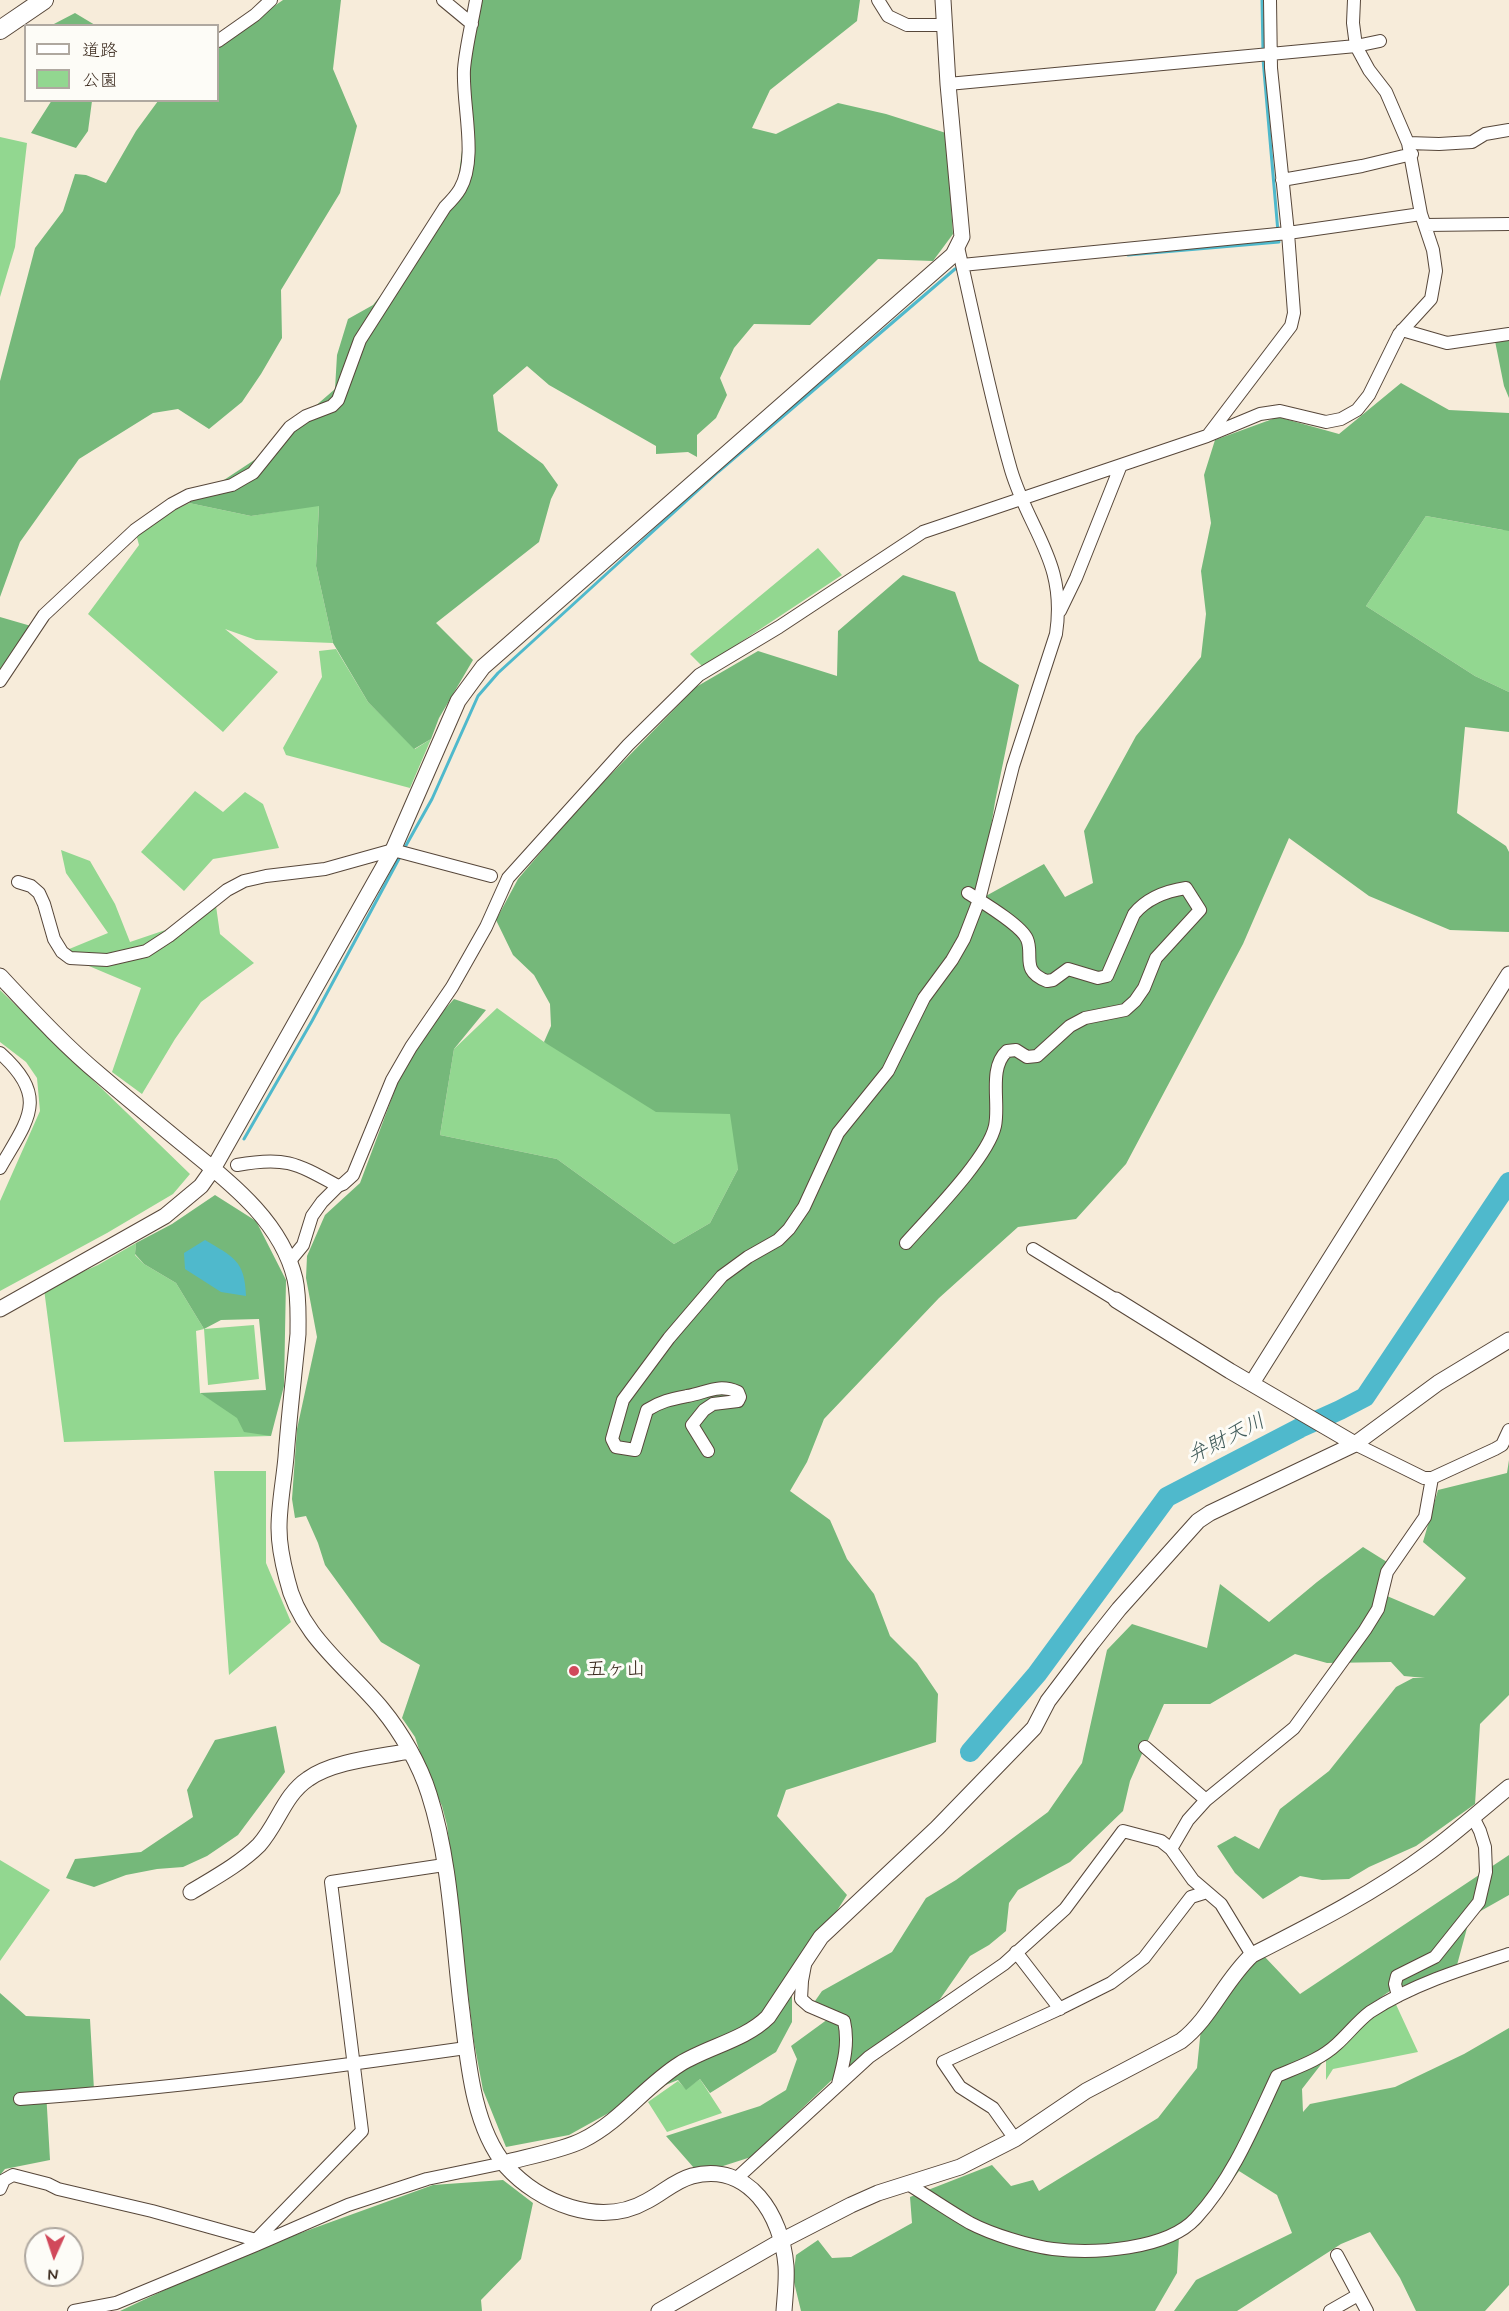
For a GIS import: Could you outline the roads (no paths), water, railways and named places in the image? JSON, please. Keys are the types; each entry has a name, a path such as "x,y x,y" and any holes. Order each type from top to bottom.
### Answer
{"main road":[{"path":"0,30 44,0"}],"street":[{"path":"219,40 255,15 271,0"},
{"path":"443,0 472,24"},
{"path":"0,681 44,615 135,530 189,495 231,485 253,472 290,427 306,416 332,406 338,400 360,340 445,207 460,189 466,174 468,153 465,66 476,0"},
{"path":"878,0 888,16 907,25 945,25"},
{"path":"0,1309 165,1216 201,1186 213,1169 393,850 458,701 483,667 948,260 958,247 962,237 943,0"},
{"path":"1207,436 1291,326 1294,313 1271,54 1270,0"},
{"path":"289,1262 303,1245 312,1216 322,1202 353,1175 392,1080 411,1047 452,987 486,927 508,878 628,745 699,675 778,627 923,532 1207,436 1260,414 1280,411 1326,422 1341,419 1357,410 1369,395 1402,330 1431,300 1436,271 1433,250 1423,219 1410,148 1386,92 1369,70 1356,46 1353,23 1354,0"},
{"path":"948,84 1356,46 1380,41"},
{"path":"1281,180 1362,166 1410,148 1472,142 1485,134 1509,130"},
{"path":"962,265 1423,219 1509,224"},
{"path":"708,1451 692,1425 704,1410 713,1404 720,1401 738,1401 740,1397 738,1392 714,1388 660,1402 647,1410 635,1450 616,1447 612,1439 623,1400 669,1338 722,1276 777,1240 789,1229 804,1207 838,1133 888,1071 924,998 952,960 964,939 974,896 1013,766 1056,634 1060,612 1059,592 1053,568 1021,498 997,416 958,247"},
{"path":"1402,330 1447,343 1509,334"},
{"path":"1060,612 1121,465"},
{"path":"18,882 31,885 39,893 54,939 62,952 70,958 106,960 146,951 169,936 227,890 244,881 270,875 325,869 393,850 491,876"},
{"path":"906,1243 963,1179 987,1143 995,1126 998,1067 1001,1056 1007,1051 1016,1050 1027,1057 1037,1056 1070,1026 1085,1018 1125,1010 1144,988 1156,958 1200,910 1186,888 1153,897 1134,914 1107,976 1098,978 1068,969 1053,980 1047,981 1033,971 1028,959 1027,939 1014,924 974,896"},
{"path":"1252,1383 1509,974"},
{"path":"0,976 49,1028 98,1074 240,1191 272,1229 289,1262 295,1279 298,1334 279,1530 287,1582 305,1623 320,1643 383,1710 410,1752 428,1791 439,1831 466,2048 481,2123 492,2148 520,2181 551,2201 571,2208 600,2211 623,2210 645,2203 672,2184 694,2175 720,2174 736,2178 750,2186 761,2197 781,2241 786,2264 784,2311"},
{"path":"0,1053 16,1068 27,1084 30,1102 28,1119 0,1168"},
{"path":"237,1165 283,1160 304,1167 338,1186"},
{"path":"1033,1249 1355,1444 1424,1478 1432,1478 1495,1449 1502,1444 1509,1430"},
{"path":"74,2311 116,2303 348,2205 428,2179 504,2163 582,2141 622,2114 662,2077 679,2065 703,2051 757,2027 768,2017 821,1938 937,1828 1034,1728 1048,1701 1112,1617 1198,1521 1210,1513 1355,1444 1438,1383 1509,1340"},
{"path":"1172,1849 1188,1820 1206,1800 1294,1728 1365,1630 1378,1609 1387,1572 1425,1517 1432,1478"},
{"path":"1145,1747 1206,1800"},
{"path":"191,1892 228,1870 260,1844 290,1796 308,1779 326,1770 410,1752"},
{"path":"659,2311 781,2241 851,2205 878,2193 960,2167 1015,2139 1086,2091 1180,2041 1193,2032 1240,1966 1252,1955 1362,1896 1431,1851 1509,1787"},
{"path":"1398,1996 1395,1984 1397,1976 1435,1957 1479,1902 1486,1872 1485,1847 1473,1817"},
{"path":"736,2178 869,2057 994,1971 1065,1909 1123,1831 1161,1841 1172,1849 1193,1880 1221,1904 1252,1955"},
{"path":"256,2242 362,2131 331,1882 444,1865"},
{"path":"1015,2139 993,2108 960,2087 942,2062 1060,2009 1111,1983 1144,1958 1191,1897 1207,1892"},
{"path":"1016,1952 1060,2009"},
{"path":"908,2184 971,2223 1009,2238 1051,2249 1085,2251 1149,2244 1186,2227 1196,2219 1234,2165 1277,2076 1318,2058 1336,2045 1367,2014 1398,1996 1461,1970 1509,1954"},
{"path":"807,1960 801,1999 809,2006 844,2021 847,2035 846,2058 838,2085"},
{"path":"20,2099 100,2093 354,2064 466,2048"},
{"path":"0,2189 4,2180 13,2175 48,2184 58,2189 152,2211 256,2242"},
{"path":"1337,2255 1367,2311"},
{"path":"1330,2311 1358,2295"}],"water":[{"path":"205,1240 236,1261 243,1274 246,1296 221,1292 185,1269 184,1253"}],"waterway":[{"path":"1262,0 1263,52"},
{"path":"1263,59 1278,232"},
{"path":"1128,255 1279,242 1278,238"},
{"path":"404,849 432,799 478,696 498,673 718,472 955,269 960,268"},
{"path":"244,1139 312,1021 401,855"},
{"name":"弁財天川","path":"970,1752 1037,1674 1167,1497 1365,1397 1509,1182"}],"place":[{"name":"五ヶ山","path":"574,1671"}]}
